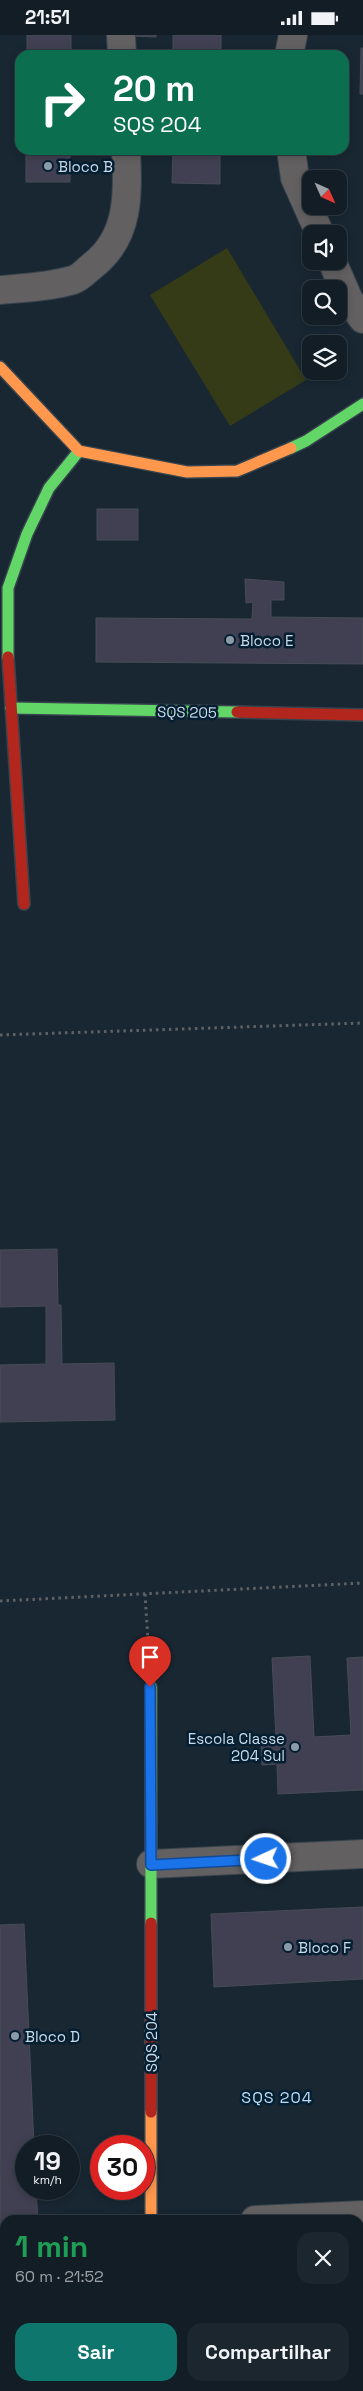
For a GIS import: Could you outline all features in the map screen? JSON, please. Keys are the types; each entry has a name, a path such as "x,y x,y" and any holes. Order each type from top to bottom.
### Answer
{"street":[{"path":"121,35 122,50"},
{"path":"290,50 292,35"},
{"path":"0,290 40,287 75,279 105,256 121,229 128,190 126,155"},
{"path":"291,155 295,178 316,225"},
{"path":"336,270 349,300 363,319"},
{"path":"0,367 79,451 187,472 237,471 306,441 363,404"},
{"path":"24,904 7,635 8,589 27,534 49,488 79,451"},
{"name":"SQS 205","path":"11,709 363,715"},
{"name":"SQS 204","path":"150,1687 151,2215"},
{"path":"151,1865 363,1854"}],"path":[{"path":"0,1035 363,1023"},
{"path":"0,1601 363,1583"},
{"path":"145,1594 150,1687"}],"green space":[{"path":"227,248 302,373 302,380 306,380 230,426 150,295"}],"building":[{"path":"27,35 71,35 71,50 27,50"},
{"path":"156,35 156,37 132,36"},
{"path":"173,35 221,35 221,50 173,50"},
{"path":"361,48 363,48 363,94 360,94"},
{"name":"Bloco B","path":"26,155 70,155 70,182 26,182"},
{"path":"173,155 220,155 220,184 172,183"},
{"path":"97,509 138,509 138,540 97,540"},
{"name":"Bloco E","path":"245,579 284,582 284,600 271,600 271,617 363,618 363,664 96,662 96,618 252,619 253,602 246,603"},
{"path":"57,1249 58,1305 61,1305 62,1364 114,1363 115,1420 0,1422 0,1365 46,1364 46,1306 0,1307 0,1250"},
{"path":"310,1656 314,1737 351,1735 347,1658 363,1657 363,1790 278,1794 277,1764 262,1765 261,1737 276,1737 272,1658"},
{"name":"Bloco F","path":"363,1907 363,1979 214,1987 211,1914"},
{"name":"Bloco D","path":"24,1924 34,2135 15,2135 15,2200 37,2200 38,2215 0,2215 0,1925"}],"traffic: fast":[{"path":"291,448 306,441 363,404"},
{"path":"8,657 8,588 27,534 49,488 79,451"},
{"path":"11,708 237,712"},
{"path":"151,1687 151,1923"}],"traffic: slow":[{"path":"0,367 79,451 187,472 237,471 291,448"},
{"path":"151,2112 151,2215"}],"traffic: jam":[{"path":"8,657 24,904"},
{"path":"237,712 363,715"},
{"path":"151,1923 151,2112"}],"place":[{"name":"Bloco B","path":"48,166"},
{"name":"Bloco E","path":"230,640"},
{"name":"Escola Classe 204 Sul","path":"295,1747"},
{"name":"Bloco F","path":"288,1947"},
{"name":"Bloco D","path":"15,2036"}],"district":[{"name":"SQS 204","path":"277,2097"}],"route":[{"path":"150,1687 151,1865 266,1859"}]}
